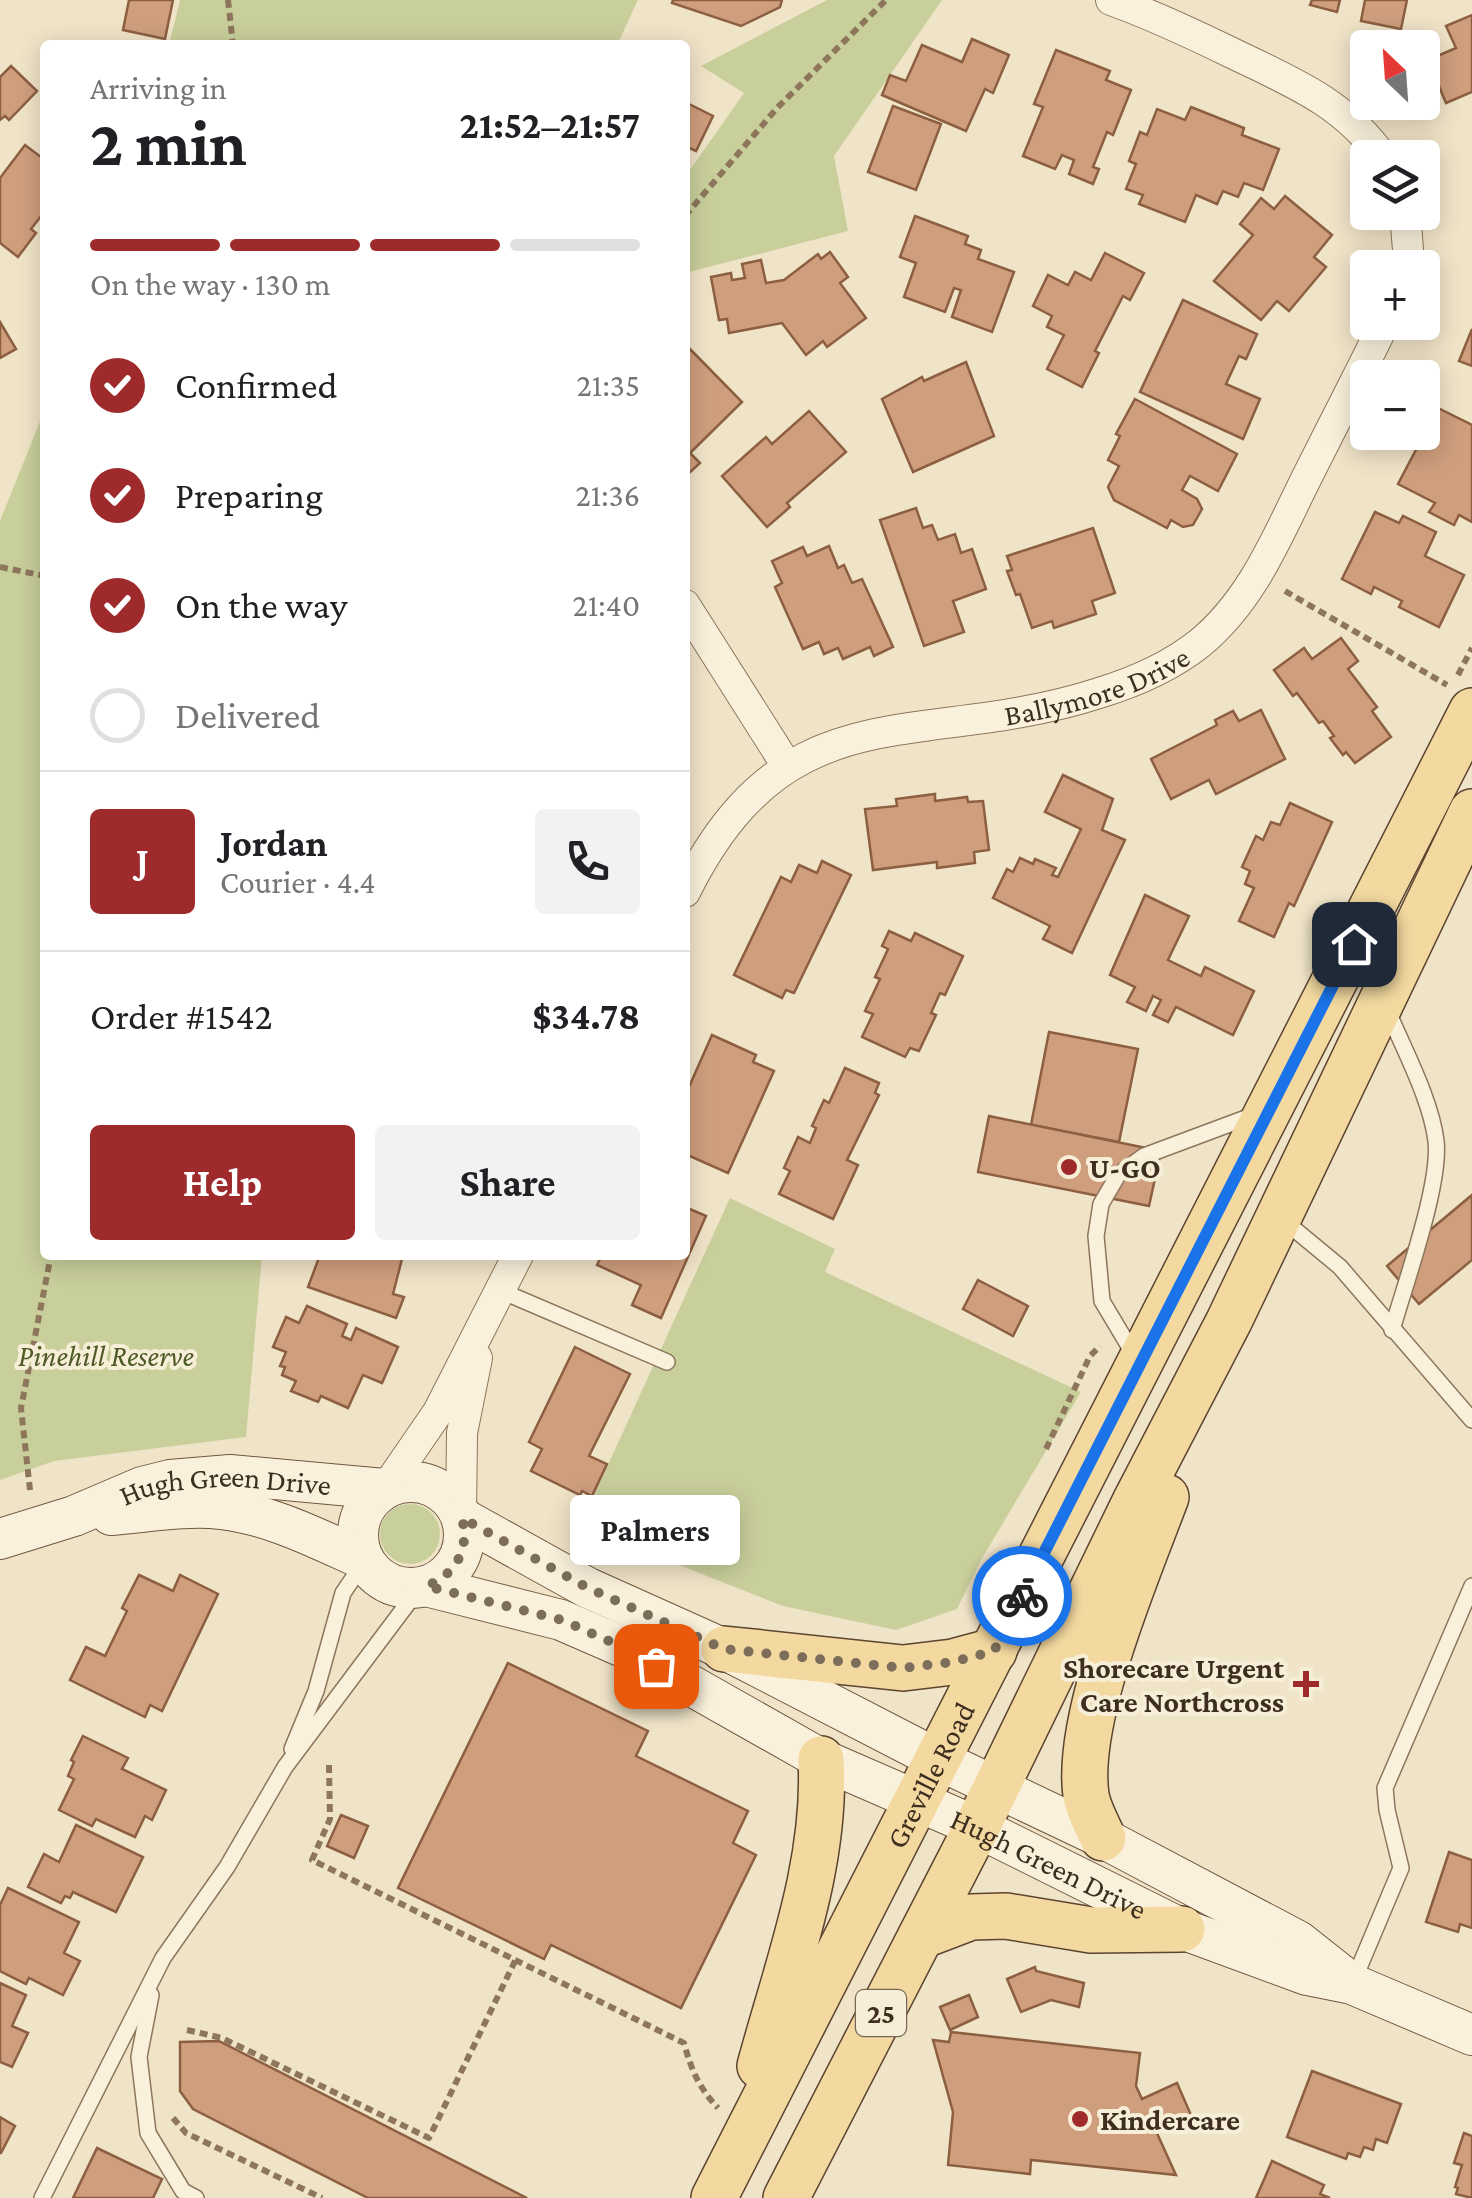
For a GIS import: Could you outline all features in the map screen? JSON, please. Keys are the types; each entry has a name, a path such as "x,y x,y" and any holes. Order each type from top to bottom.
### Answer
{"main road":[{"name":"Greville Road","path":"714,2198 1270,1109 1462,699"},
{"name":"Greville Road","path":"786,2198 977,1827 1136,1500 1229,1321 1472,812"},
{"path":"1103,1838 1086,1798 1085,1767 1092,1719 1129,1598 1229,1321"},
{"name":"Hugh Green Drive","path":"17,1533 74,1516 142,1487 197,1477 261,1476 384,1489"},
{"path":"414,1482 434,1487 450,1499 461,1517 465,1537 456,1564 443,1578 423,1587 403,1588 388,1583 363,1560 359,1524 365,1508 384,1489 414,1482"},
{"name":"Hugh Green Drive","path":"74,1516 221,1509 270,1520 363,1560"},
{"name":"Hugh Green Drive","path":"461,1517 588,1588 724,1649 1298,1940 1352,1984"},
{"name":"Hugh Green Drive","path":"423,1587 577,1627 622,1647 821,1759 977,1827 1182,1929 1307,1975 1352,1984 1472,2036"},
{"path":"724,1649 903,1668 953,1662 994,1651"},
{"path":"736,2154 814,1867 823,1794 821,1759"},
{"path":"921,1936 970,1917 1006,1916 1091,1930 1182,1929"}],"street":[{"path":"1112,0 1174,25 1308,90 1354,122 1368,140"},
{"name":"Ballymore Drive","path":"690,884 729,819 766,781 810,752 870,734 1049,706 1127,684 1178,659 1201,642 1225,619 1258,574 1376,340"},
{"path":"690,613 787,766"},
{"path":"384,1489 438,1412 515,1260"},
{"path":"461,1517 462,1433 492,1303"}],"lane":[{"path":"1382,999 1426,1105 1436,1141 1434,1177 1392,1330"},
{"path":"1140,1366 1102,1301 1096,1253 1100,1204 1118,1175 1144,1156 1270,1109"},
{"path":"1279,1216 1340,1267 1472,1420"},
{"path":"492,1303 667,1362"},
{"path":"285,1767 316,1691 343,1594 363,1560"},
{"path":"1352,1984 1402,1868 1386,1810 1385,1788 1472,1586"},
{"path":"42,2198 163,1958 227,1867 285,1767 423,1587"},
{"path":"163,1958 150,1998 139,2057 148,2133 183,2191 196,2198"}],"path":[{"path":"228,0 233,40"},
{"path":"690,210 778,108 886,0"},
{"path":"0,567 40,575"},
{"path":"1258,574 1462,699"},
{"path":"17,1533 20,1408 50,1260"},
{"path":"329,1765 330,1819 312,1860 684,2043 703,2091 719,2108"},
{"path":"187,2030 222,2038 429,2138 516,1959"},
{"path":"168,2105 173,2118 186,2132 322,2198"}],"green space":[{"path":"180,0 638,0 619,40 170,40"},
{"path":"827,0 942,0 834,156 848,231 690,272 690,170 744,93 701,66"},
{"name":"Pinehill Reserve","path":"40,421 40,1260 262,1260 246,1437 54,1461 0,1480 0,521"},
{"path":"730,1198 835,1249 825,1272 1081,1392 981,1560 957,1609 896,1630 783,1606 580,1526"},
{"path":"410,1504 431,1513 440,1534 431,1555 410,1564 389,1555 380,1534 389,1513"}],"building":[{"path":"129,0 173,0 165,39 123,30"},
{"path":"782,0 780,7 741,26 672,3"},
{"path":"1312,0 1340,0 1337,12 1310,5"},
{"path":"1365,0 1407,0 1401,29 1361,21"},
{"path":"1472,15 1472,92 1446,103 1440,89 1440,55 1456,48 1446,26"},
{"path":"972,39 1009,55 993,93 985,89 966,131 882,95 890,75 906,81 922,45 962,62"},
{"path":"1056,50 1110,71 1106,80 1131,90 1113,135 1107,132 1093,167 1099,169 1093,184 1069,174 1074,160 1062,155 1055,169 1023,156 1043,107 1034,104"},
{"path":"11,66 37,91 9,120 5,116 0,120 0,77"},
{"path":"690,104 713,116 696,151 690,148"},
{"path":"893,106 941,124 916,190 868,172"},
{"path":"1191,107 1244,128 1242,135 1279,149 1263,190 1244,183 1238,197 1223,191 1217,204 1196,195 1185,222 1139,204 1143,195 1126,189 1136,164 1129,161 1140,132 1147,135 1157,109 1185,120"},
{"path":"25,145 40,156 40,217 31,229 36,233 18,257 0,243 0,178"},
{"path":"1285,196 1332,235 1314,257 1326,267 1289,311 1277,301 1261,320 1214,281 1253,235 1240,224 1261,198 1274,209"},
{"path":"915,216 968,236 965,244 981,250 978,259 1014,272 992,332 952,317 961,290 954,288 945,312 904,297 916,263 900,257"},
{"path":"830,252 848,277 840,283 866,318 827,347 823,341 806,355 782,323 729,333 727,319 719,320 711,277 731,273 732,280 745,278 742,264 761,260 766,283 784,280 818,254 821,259"},
{"path":"1105,253 1144,273 1130,300 1123,296 1082,387 1047,369 1064,335 1047,327 1052,316 1033,306 1048,275 1068,285 1075,272 1091,280"},
{"path":"1183,300 1257,334 1246,359 1239,356 1226,384 1260,399 1243,439 1140,392"},
{"path":"0,322 16,349 0,358"},
{"path":"1472,329 1472,366 1459,361"},
{"path":"690,349 742,402 690,453"},
{"path":"966,362 994,436 913,472 882,399 922,377 924,381"},
{"path":"1135,399 1237,454 1218,491 1190,476 1182,490 1197,499 1202,509 1193,525 1183,527 1171,520 1167,528 1114,500 1108,487 1119,466 1108,460 1120,436 1116,434"},
{"path":"1440,409 1472,425 1472,522 1459,515 1454,525 1429,512 1435,503 1398,484 1416,450 1440,450"},
{"path":"809,411 846,452 787,503 790,507 767,527 722,476 766,437 772,444"},
{"path":"690,453 700,463 690,472"},
{"path":"916,508 923,528 932,525 938,540 955,534 961,553 972,549 986,589 953,601 964,632 924,646 880,520"},
{"path":"1375,512 1399,523 1403,516 1436,532 1425,556 1464,575 1439,627 1399,607 1402,601 1374,587 1371,594 1342,579"},
{"path":"1093,528 1115,593 1092,601 1096,614 1054,628 1052,621 1032,628 1007,571 1012,570 1007,556"},
{"path":"829,546 838,568 844,565 852,583 862,579 893,647 874,656 870,647 843,659 838,648 824,654 819,642 803,649 775,587 782,583 772,561 803,547 807,556"},
{"path":"1341,638 1358,661 1348,669 1377,707 1372,711 1391,737 1355,763 1346,752 1343,755 1323,721 1319,723 1297,693 1293,696 1274,670 1304,648 1312,659"},
{"path":"1261,710 1285,759 1216,794 1209,780 1171,799 1151,759 1217,725 1215,720 1233,711 1239,721"},
{"path":"1063,775 1113,799 1102,830 1125,840 1072,953 1043,939 1050,926 993,898 1007,869 1013,872 1020,858 1033,864 1035,859 1056,868 1052,875 1058,877 1081,829 1045,812"},
{"path":"935,794 935,801 967,797 968,802 983,801 989,850 974,852 975,863 937,868 937,862 873,870 865,809 897,806 896,799"},
{"path":"1290,803 1332,822 1294,906 1289,903 1274,937 1239,921 1254,888 1245,884 1250,871 1242,867 1256,836 1263,840 1271,822 1280,825"},
{"path":"822,861 851,875 794,993 786,990 782,998 734,975 781,877 791,882 799,865 817,873"},
{"path":"1145,895 1189,916 1168,960 1201,976 1205,967 1254,991 1233,1035 1176,1007 1168,1022 1153,1015 1161,1000 1153,996 1146,1011 1127,1002 1135,987 1110,975"},
{"path":"889,931 911,941 915,933 963,956 945,995 940,993 931,1013 936,1015 919,1051 910,1048 905,1057 862,1037 873,1014 865,1011 880,979 875,977 888,949 882,946"},
{"path":"1049,1032 1138,1049 1119,1142 1031,1125"},
{"path":"712,1035 756,1055 753,1062 774,1071 728,1173 690,1156 690,1085"},
{"path":"845,1068 879,1083 875,1093 879,1095 847,1160 858,1165 833,1219 779,1194 790,1171 784,1168 798,1137 810,1143 816,1128 812,1126 824,1100 829,1103"},
{"path":"989,1116 1161,1151 1149,1206 978,1172"},
{"path":"1472,1195 1472,1260 1419,1304 1387,1266"},
{"path":"690,1209 706,1216 690,1252"},
{"path":"318,1260 402,1260 393,1294 404,1297 396,1318 308,1287"},
{"path":"600,1260 687,1260 661,1318 632,1305 641,1285 597,1265"},
{"path":"978,1280 1028,1306 1013,1336 963,1309"},
{"path":"307,1306 347,1324 342,1336 351,1340 356,1328 398,1347 382,1383 363,1375 348,1408 321,1396 318,1402 291,1391 296,1381 282,1375 285,1367 280,1366 286,1352 273,1347 286,1317 299,1323"},
{"path":"575,1347 630,1374 589,1456 607,1464 592,1496 582,1491 580,1495 531,1471 542,1449 529,1442"},
{"path":"139,1575 173,1591 180,1575 218,1594 162,1711 150,1705 145,1717 70,1680 86,1647 105,1656"},
{"path":"508,1663 648,1731 636,1756 748,1811 733,1843 756,1855 681,2008 551,1945 544,1959 398,1888"},
{"path":"83,1736 128,1758 122,1769 166,1790 152,1820 145,1816 135,1837 96,1819 92,1826 59,1810 74,1779 68,1776 74,1762 71,1760"},
{"path":"341,1815 368,1826 354,1858 327,1846"},
{"path":"76,1825 143,1857 116,1912 73,1892 61,1903 28,1887 44,1854 59,1862"},
{"path":"1449,1852 1472,1860 1472,1928 1460,1924 1458,1932 1426,1922"},
{"path":"8,1888 79,1922 64,1953 80,1961 63,1995 29,1978 26,1984 0,1971 0,1905"},
{"path":"1035,1967 1036,1971 1084,1983 1079,2007 1051,2000 1021,2012 1007,1979"},
{"path":"0,1983 26,1995 12,2026 28,2033 12,2067 0,2062"},
{"path":"969,1995 978,2017 950,2030 940,2007"},
{"path":"951,2032 1140,2053 1136,2086 1142,2099 1177,2083 1191,2115 1156,2131 1176,2175 1031,2160 1030,2174 948,2165 953,2112 933,2040 949,2042"},
{"path":"219,2041 527,2198 368,2198 193,2109 180,2091 180,2042"},
{"path":"1312,2071 1401,2104 1387,2143 1376,2139 1373,2150 1364,2147 1360,2157 1348,2153 1346,2159 1287,2137"},
{"path":"0,2117 15,2126 1,2153 0,2153"},
{"path":"1464,2133 1472,2136 1472,2198 1456,2194 1455,2187 1462,2165 1454,2163"},
{"path":"97,2148 162,2179 153,2198 73,2198"},
{"path":"1272,2161 1324,2185 1320,2194 1330,2198 1256,2198"}],"way so far":[{"path":"656,1666 562,1620 426,1586 443,1578 456,1564 465,1537 462,1518 588,1588 724,1649 903,1668 953,1662 994,1651 1022,1596"}],"place":[{"name":"U-GO","path":"1069,1167"},
{"name":"Palmers","path":"656,1666"},
{"name":"Shorecare Urgent Care Northcross","path":"1306,1684"},
{"name":"Kindercare","path":"1080,2119"}],"route":[{"path":"1022,1596 1354,944"}]}
